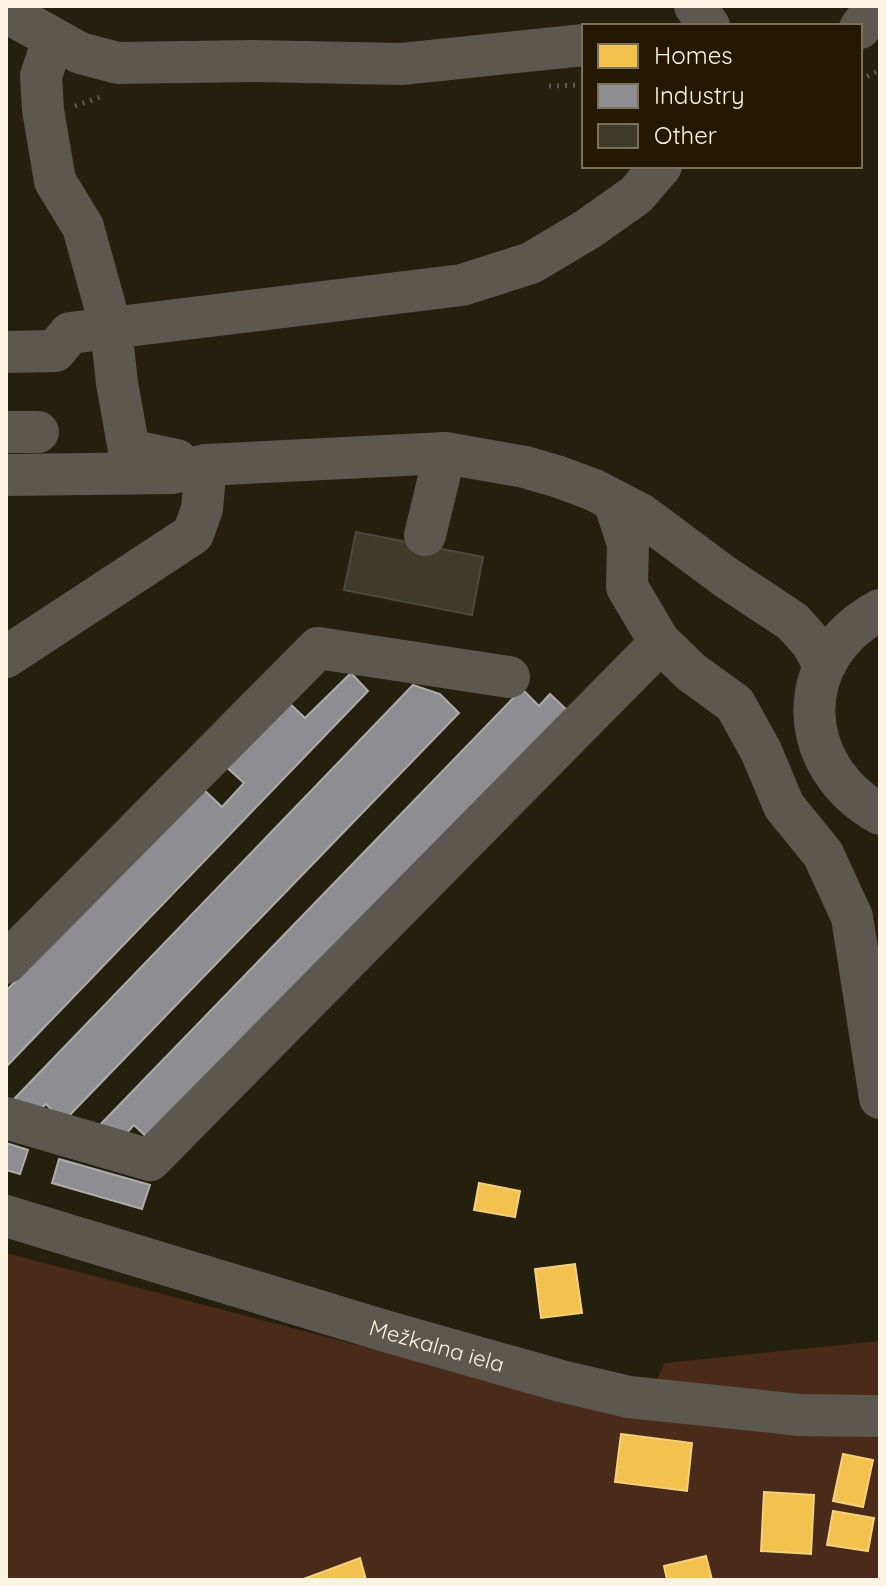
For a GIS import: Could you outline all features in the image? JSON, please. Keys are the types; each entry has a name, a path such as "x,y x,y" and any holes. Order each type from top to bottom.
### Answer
{"street":[{"path":"695,6 708,24"},
{"path":"6,12 80,53 118,63 253,61 402,64 582,45"},
{"path":"57,41 41,76 43,110 55,181 83,227 111,328 129,450 206,465"},
{"path":"6,352 55,351 70,333 462,285 531,263 588,229 636,195 659,168"},
{"path":"425,535 445,453"},
{"path":"6,475 172,473 206,465 445,453 525,467 594,490 642,515 793,622 811,642 824,665"},
{"path":"6,657 193,534 202,509 206,465"},
{"path":"614,501 628,544 627,587 659,641 691,672 735,704 761,751 784,806 823,854 852,917 880,1098"},
{"path":"880,610 861,620 839,640 824,665 815,693 814,722 820,751 834,776 854,798 880,814"},
{"path":"6,1118 150,1160 659,641"},
{"path":"6,963 318,648 509,677"},
{"name":"Mežkalna iela","path":"6,1216 341,1318 561,1381 629,1397 800,1415 880,1416"}],"path":[{"path":"862,79 880,70"}],"shaded area":[{"path":"6,1253 636,1418 665,1363 880,1341 880,1580 6,1580"}],"building: Homes":[{"path":"479,1183 520,1191 515,1217 474,1210"},
{"path":"575,1264 582,1313 541,1318 535,1269"},
{"path":"621,1434 692,1443 687,1491 615,1482"},
{"path":"843,1454 873,1460 863,1507 833,1501"},
{"path":"764,1492 814,1495 811,1554 761,1551"},
{"path":"833,1511 874,1518 868,1551 827,1545"},
{"path":"706,1556 712,1580 667,1580 664,1566"},
{"path":"360,1558 366,1580 301,1580"}],"building: Industry":[{"path":"351,673 368,691 6,1067 6,991 202,788 222,807 244,783 224,765 287,701 305,718"},
{"path":"413,685 440,694 459,713 63,1122 46,1104 34,1115 15,1098"},
{"path":"522,689 539,706 550,694 570,713 153,1143 134,1125 123,1137 95,1130"},
{"path":"6,1143 28,1150 20,1174 6,1170"},
{"path":"59,1159 150,1185 142,1209 52,1183"}],"building: Other":[{"path":"356,532 483,557 472,615 344,590"}]}
